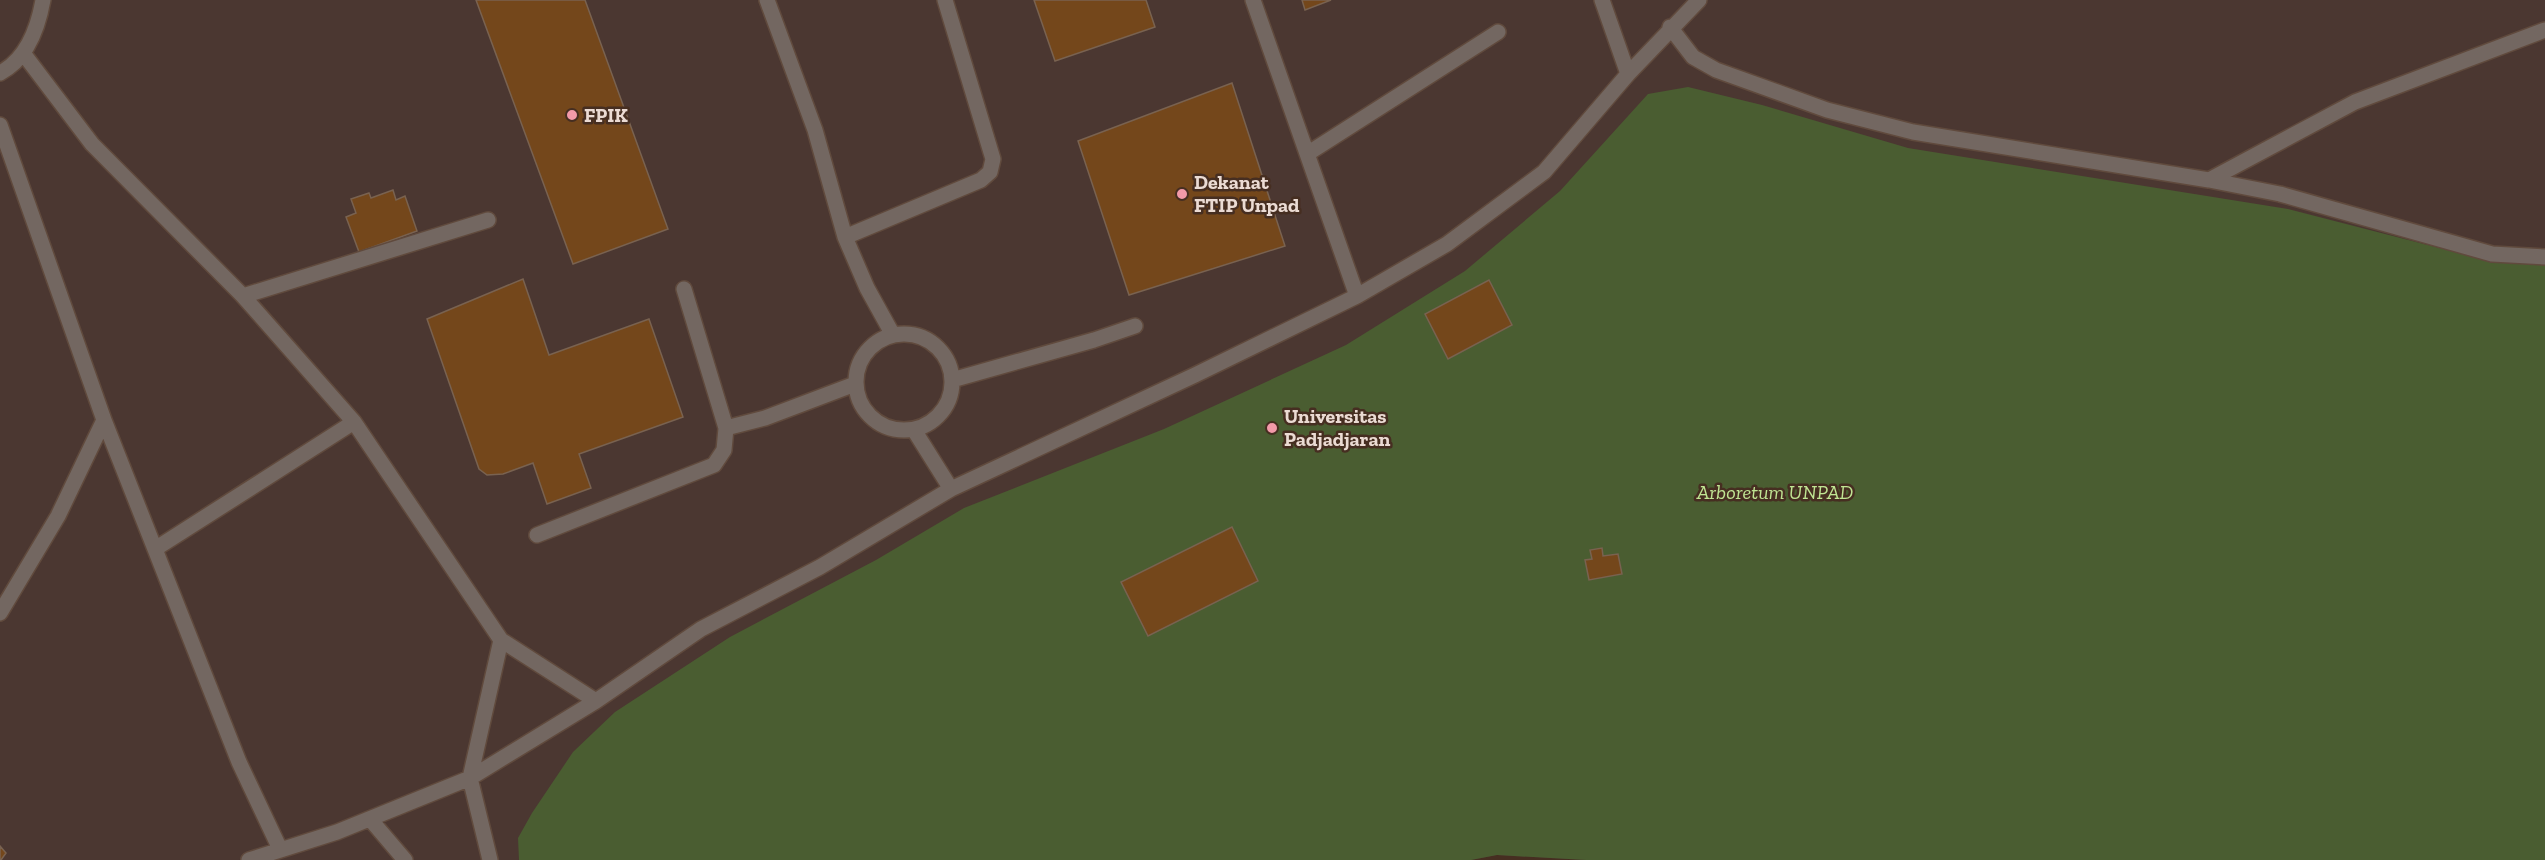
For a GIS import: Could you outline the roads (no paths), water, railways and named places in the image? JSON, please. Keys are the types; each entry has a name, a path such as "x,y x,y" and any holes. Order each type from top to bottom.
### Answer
{"lane":[{"path":"0,73 23,53 38,26 43,0"},
{"path":"767,0 815,130 845,237 867,288 893,335"},
{"path":"845,237 981,180 990,172 993,159 945,0"},
{"path":"1253,0 1357,296"},
{"path":"1602,0 1628,74"},
{"path":"249,860 370,819 470,778 596,701 701,629 820,567 951,489 1357,296 1447,244 1544,172 1670,27 1699,0"},
{"path":"1670,27 1693,57 1716,70 1827,110 1913,132 2209,180 2280,194 2492,254 2545,257"},
{"path":"2209,180 2355,102 2545,30"},
{"path":"1307,154 1498,32"},
{"path":"23,53 92,144 243,296 354,422 501,640 596,701"},
{"path":"0,125 104,420 239,762 280,849"},
{"path":"243,296 488,220"},
{"path":"537,535 714,465 724,450 726,428 684,289"},
{"path":"952,380 1094,340 1135,326"},
{"path":"910,333 926,339 939,349 949,363 952,380 950,397 942,412 930,424 914,430 897,431 882,426 868,416 859,402 855,384 857,368 865,353 878,341 893,335 910,333"},
{"path":"726,428 765,418 855,384"},
{"path":"0,613 58,516 104,420"},
{"path":"155,549 354,422"},
{"path":"914,430 951,489"},
{"path":"490,860 470,778 501,640"},
{"path":"370,819 405,860"}],"place":[{"name":"FPIK","path":"572,115"},
{"name":"Dekanat FTIP Unpad","path":"1182,194"},
{"name":"Universitas Padjadjaran","path":"1272,428"}],"park label":[{"name":"Arboretum UNPAD","path":"1775,492"}]}
